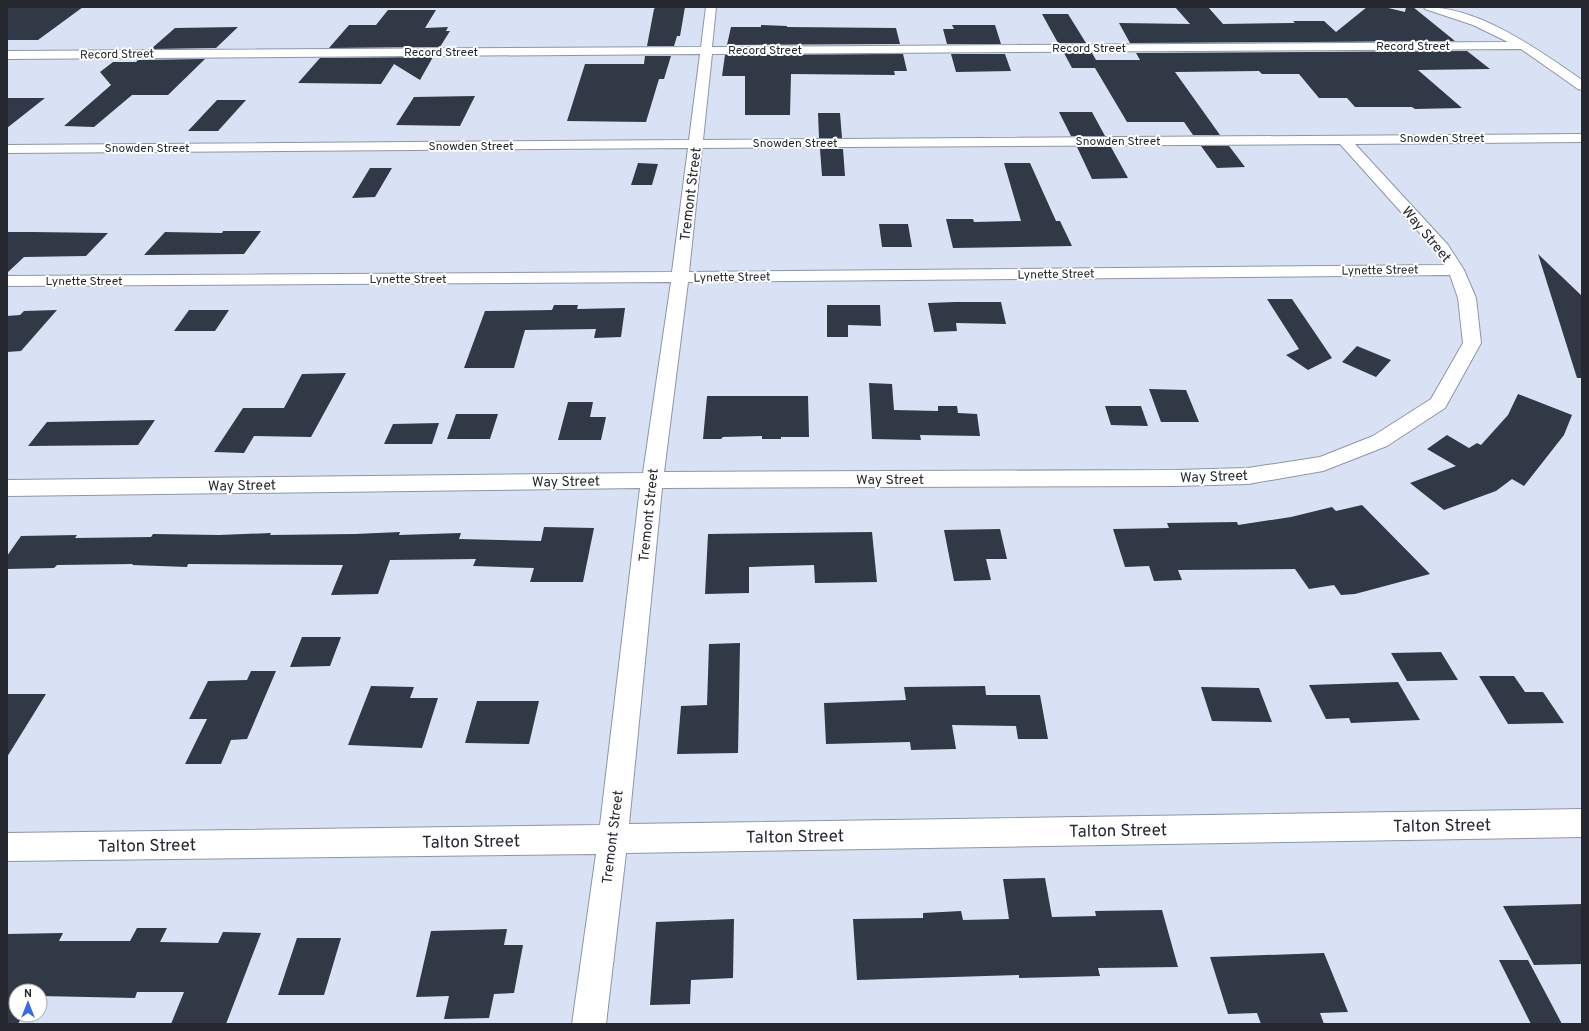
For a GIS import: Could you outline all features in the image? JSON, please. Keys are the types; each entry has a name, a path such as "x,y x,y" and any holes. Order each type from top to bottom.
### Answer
{"street":[{"name":"Tremont Street","path":"589,1024 613,839 652,480 680,278 711,7"},
{"path":"1429,7 1457,15 1524,45 1582,86"},
{"name":"Record Street","path":"7,55 1524,45"},
{"name":"Snowden Street","path":"7,149 1582,138"},
{"name":"Way Street","path":"7,488 652,480 1176,478 1248,476 1323,464 1380,441 1438,403 1472,343 1467,298 1456,270 1442,248 1343,139"},
{"name":"Lynette Street","path":"7,281 680,278 1456,270"},
{"name":"Talton Street","path":"7,847 613,839 1582,823"}],"building":[{"path":"7,7 83,7 38,40 7,40"},
{"path":"656,7 685,7 680,36 677,36 674,46 647,46 654,9"},
{"path":"1175,7 1208,7 1223,24 1324,21 1336,32 1367,7 1384,7 1405,12 1406,7 1413,7 1455,41 1130,43 1119,23 1190,24"},
{"path":"388,10 436,10 425,28 448,27 446,31 450,31 440,47 329,48 349,25 376,25"},
{"path":"1042,14 1068,14 1086,43 1058,43"},
{"path":"761,25 787,27 896,28 900,44 727,45 731,27 761,27"},
{"path":"952,25 995,25 1001,44 947,44 943,29 954,29"},
{"path":"238,27 216,48 151,49 175,28"},
{"path":"1467,51 1490,69 1418,70 1462,108 1415,109 1412,107 1355,107 1347,98 1319,98 1299,74 1262,74 1259,71 1175,72 1220,135 1193,135 1184,122 1127,122 1095,68 1072,68 1064,53 1092,53 1096,60 1140,60 1136,53"},
{"path":"903,54 907,71 894,71 895,75 791,74 790,115 745,115 745,76 722,76 725,55"},
{"path":"951,54 1005,54 1011,71 956,72"},
{"path":"645,56 671,56 664,79 659,79 646,122 567,121 585,64 644,64"},
{"path":"433,57 420,80 394,64 381,84 298,83 320,58"},
{"path":"205,59 168,95 132,95 94,127 64,126 111,85 100,72 113,62"},
{"path":"475,96 460,126 396,125 414,97"},
{"path":"7,98 45,98 7,128"},
{"path":"217,100 246,100 218,131 188,131"},
{"path":"1059,112 1092,112 1105,136 1071,136"},
{"path":"818,113 840,113 842,138 819,138"},
{"path":"1201,146 1229,146 1245,167 1217,168"},
{"path":"1077,147 1111,147 1128,178 1092,179"},
{"path":"820,149 843,149 845,176 822,176"},
{"path":"638,163 658,164 652,185 631,185"},
{"path":"1004,163 1030,163 1056,221 1060,221 1072,246 953,248 946,219 973,219 974,222 1021,221"},
{"path":"370,168 392,168 375,197 352,198"},
{"path":"879,224 908,224 912,247 882,247"},
{"path":"223,231 261,231 244,254 144,255 165,232 222,233"},
{"path":"7,232 108,233 86,256 24,257 7,273"},
{"path":"1538,254 1582,296 1582,378 1577,378"},
{"path":"1267,299 1292,299 1332,358 1308,370 1286,355 1299,349"},
{"path":"1001,302 1006,324 956,323 957,331 934,332 928,303"},
{"path":"554,305 578,305 577,309 625,308 621,337 594,338 596,329 525,330 514,368 464,368 485,311 552,310"},
{"path":"827,305 880,305 881,326 848,325 848,337 827,337"},
{"path":"57,310 21,351 7,352 7,316 20,315 24,311"},
{"path":"189,310 229,310 215,331 174,331"},
{"path":"1357,346 1391,360 1376,377 1342,362"},
{"path":"346,373 311,437 254,436 244,453 214,452 243,408 284,408 302,374"},
{"path":"869,383 892,384 894,410 938,411 938,406 957,406 958,413 977,414 980,436 920,435 921,440 872,439"},
{"path":"1149,389 1186,390 1199,422 1161,422"},
{"path":"1518,394 1572,415 1564,435 1524,486 1512,479 1496,491 1444,510 1410,483 1456,466 1427,449 1447,435 1469,448 1477,443 1481,445 1508,415"},
{"path":"707,396 808,396 809,437 762,439 762,436 703,439"},
{"path":"568,402 593,402 590,417 606,417 601,440 558,440"},
{"path":"1105,406 1141,406 1148,426 1111,425"},
{"path":"456,414 498,414 490,439 447,439"},
{"path":"155,420 138,445 28,446 47,422"},
{"path":"439,423 432,444 384,444 393,424"},
{"path":"1362,505 1430,574 1355,594 1341,595 1334,585 1309,589 1295,569 1178,570 1182,580 1154,581 1149,566 1125,567 1113,529 1169,528 1167,523 1237,522 1238,525 1291,517 1332,507 1336,511"},
{"path":"544,527 594,528 583,582 530,582 534,568 473,566 476,559 390,560 378,594 331,595 343,565 188,564 187,567 132,565 133,564 57,565 54,568 7,569 7,556 21,536 77,535 75,538 151,537 153,534 219,535 271,533 270,535 400,532 399,535 461,533 459,539 541,541"},
{"path":"1000,529 1007,559 986,559 991,580 954,581 944,530"},
{"path":"872,532 877,582 815,583 814,565 749,567 749,593 705,594 708,534"},
{"path":"302,637 341,637 330,666 290,667"},
{"path":"740,643 738,753 677,754 681,706 707,705 709,644"},
{"path":"1441,652 1458,680 1407,681 1391,653"},
{"path":"251,671 276,671 247,739 231,740 221,764 185,764 207,719 189,719 208,681 247,680"},
{"path":"1479,676 1514,676 1525,692 1543,692 1564,723 1508,724"},
{"path":"1398,682 1420,720 1351,723 1349,718 1326,719 1309,685"},
{"path":"371,686 414,687 410,698 438,698 422,748 348,745"},
{"path":"985,686 986,695 1040,695 1048,739 1018,739 1016,726 952,725 956,749 911,750 910,742 826,744 824,703 906,700 904,687"},
{"path":"1201,687 1259,688 1272,722 1212,721"},
{"path":"7,694 46,694 7,757"},
{"path":"477,701 539,701 529,744 465,743"},
{"path":"1045,878 1052,917 1096,916 1095,911 1162,910 1178,967 1098,968 1100,976 1019,978 1019,975 857,980 853,919 923,918 923,913 961,911 963,920 1009,919 1003,879"},
{"path":"1582,904 1582,964 1534,965 1503,906"},
{"path":"734,919 733,978 691,980 690,1004 650,1005 656,922"},
{"path":"137,928 167,928 160,942 218,943 223,932 261,933 226,1024 171,1024 184,992 137,992 135,998 48,996 48,983 8,983 8,1023 19,1023 7,1024 7,934 63,933 59,941 130,941"},
{"path":"507,929 504,945 523,945 514,993 494,994 489,1018 444,1019 449,996 416,997 431,931"},
{"path":"297,938 341,938 324,995 278,995"},
{"path":"1324,953 1348,1012 1320,1013 1324,1024 1261,1024 1257,1013 1228,1014 1210,957"},
{"path":"1499,960 1528,960 1562,1024 1531,1024"}]}
